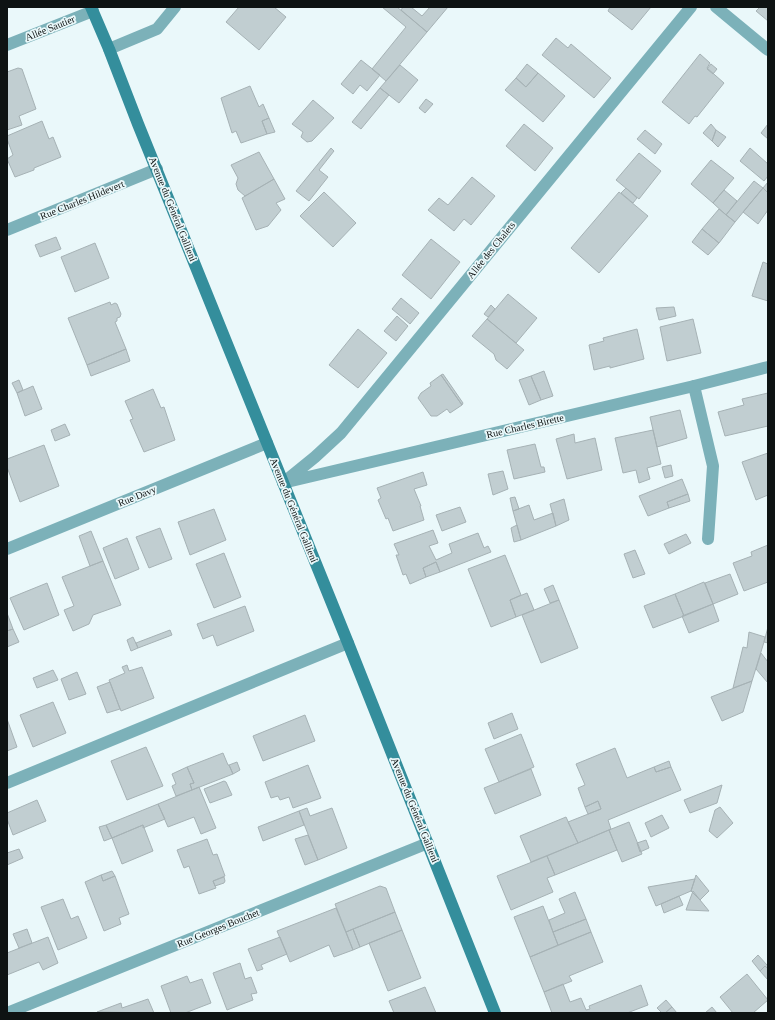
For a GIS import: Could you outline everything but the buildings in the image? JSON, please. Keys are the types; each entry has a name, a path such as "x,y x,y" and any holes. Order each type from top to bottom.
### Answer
{"street":[{"path":"109,49 157,29 175,7"},
{"name":"Allée des Chalets","path":"283,483 315,457 341,433 691,7"},
{"path":"716,7 768,50"},
{"name":"Avenue du Général Gallieni","path":"92,9 348,643 495,1013"},
{"name":"Allée Sautier","path":"7,45 92,9"},
{"name":"Rue Charles Hildevert","path":"7,230 157,170"},
{"name":"Rue Charles Birette","path":"283,483 694,386 768,367"},
{"path":"694,386 713,466 708,539"},
{"name":"Rue Davy","path":"7,549 267,443"},
{"path":"7,783 348,643"},
{"name":"Rue Georges Bouchet","path":"8,1013 428,843"}]}
